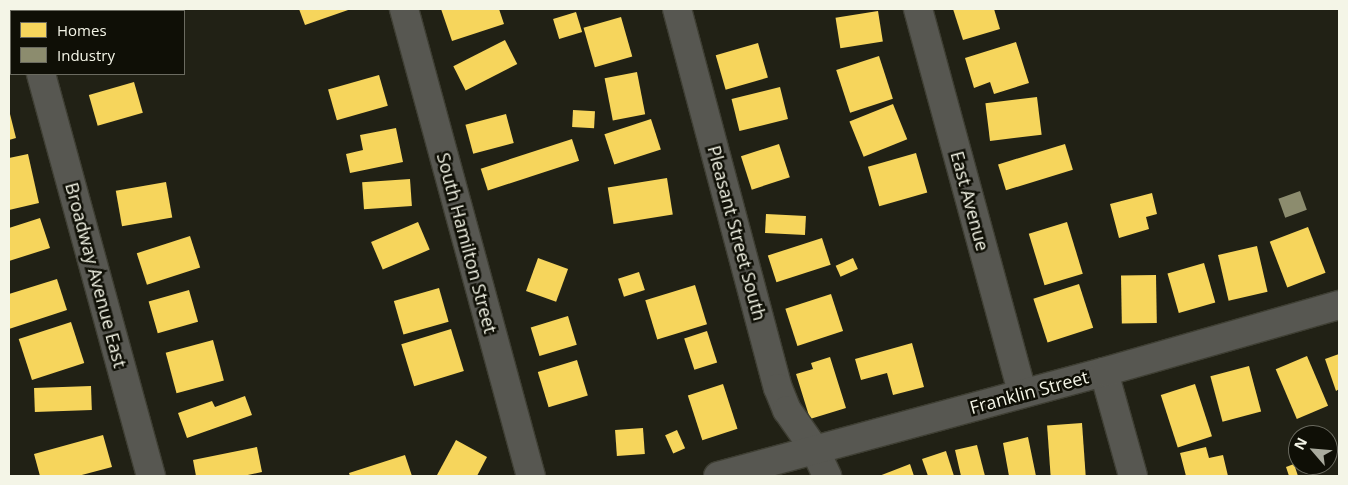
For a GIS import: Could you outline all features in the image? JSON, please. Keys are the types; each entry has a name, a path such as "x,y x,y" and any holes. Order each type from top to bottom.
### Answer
{"street":[{"name":"South Hamilton Street","path":"404,9 531,476"},
{"name":"Pleasant Street South","path":"677,9 778,388 787,410 815,450 827,476"},
{"name":"East Avenue","path":"918,9 1022,393"},
{"name":"Broadway Avenue East","path":"41,75 151,476"},
{"name":"Franklin Street","path":"718,476 1104,372 1339,305"},
{"path":"1104,372 1132,476"}],"building: Homes":[{"path":"70,9 98,9 84,10"},
{"path":"299,9 351,9 305,25"},
{"path":"441,9 499,9 504,24 452,41"},
{"path":"953,9 994,9 1000,29 963,40"},
{"path":"878,11 883,42 840,48 836,18"},
{"path":"576,12 582,32 559,39 553,19"},
{"path":"621,17 632,56 595,67 584,28"},
{"path":"505,40 517,64 466,90 453,66"},
{"path":"1016,42 1029,83 994,94 990,82 974,88 965,58"},
{"path":"758,43 768,78 726,90 716,55"},
{"path":"879,56 893,99 850,113 836,70"},
{"path":"637,72 645,114 613,121 605,78"},
{"path":"379,75 388,106 337,120 328,90"},
{"path":"134,82 143,113 98,126 89,95"},
{"path":"780,87 788,119 739,131 731,99"},
{"path":"1037,97 1042,135 990,141 985,103"},
{"path":"893,104 907,139 864,157 849,122"},
{"path":"9,110 16,138 9,140"},
{"path":"573,110 595,111 594,128 572,127"},
{"path":"506,114 514,143 473,154 465,125"},
{"path":"651,119 661,149 614,165 604,134"},
{"path":"396,128 403,162 350,173 346,154 363,150 360,135"},
{"path":"572,139 579,161 488,191 481,169"},
{"path":"779,144 790,177 752,190 741,156"},
{"path":"1065,144 1073,170 1006,190 998,164"},
{"path":"916,153 927,192 879,206 868,167"},
{"path":"28,154 39,203 9,210 9,158"},
{"path":"667,178 673,215 614,224 608,187"},
{"path":"410,179 412,206 364,209 362,182"},
{"path":"166,182 172,217 122,226 116,191"},
{"path":"1152,193 1157,214 1146,217 1149,229 1119,238 1110,204"},
{"path":"766,214 806,216 805,235 765,233"},
{"path":"40,218 50,248 9,261 9,228"},
{"path":"418,222 430,250 383,270 371,242"},
{"path":"1067,222 1083,274 1045,285 1029,234"},
{"path":"1308,227 1326,273 1287,287 1270,242"},
{"path":"190,236 200,267 147,285 137,253"},
{"path":"822,238 831,265 776,282 768,256"},
{"path":"1257,246 1268,292 1229,301 1218,255"},
{"path":"538,258 568,269 556,302 526,291"},
{"path":"853,258 858,269 841,277 836,266"},
{"path":"1204,263 1215,302 1179,313 1167,273"},
{"path":"639,272 645,290 624,297 618,279"},
{"path":"1156,275 1157,323 1122,324 1121,276"},
{"path":"57,279 67,310 9,329 9,294"},
{"path":"1079,284 1093,328 1048,343 1033,299"},
{"path":"695,285 707,324 657,339 645,300"},
{"path":"439,288 449,322 403,335 394,301"},
{"path":"189,290 198,322 158,333 149,302"},
{"path":"831,294 843,331 797,346 785,309"},
{"path":"568,316 577,345 539,356 531,327"},
{"path":"71,322 84,363 32,380 19,339"},
{"path":"451,329 464,371 414,386 401,344"},
{"path":"707,331 717,362 694,370 684,338"},
{"path":"213,340 224,381 177,393 166,353"},
{"path":"912,343 924,387 893,395 887,373 861,380 855,359"},
{"path":"1339,354 1339,389 1336,391 1325,359"},
{"path":"1307,356 1328,406 1297,419 1276,369"},
{"path":"830,357 846,408 810,419 796,374 813,369 811,363"},
{"path":"577,360 588,395 549,407 538,372"},
{"path":"1249,366 1261,411 1223,422 1210,376"},
{"path":"723,384 738,429 702,440 688,395"},
{"path":"1195,384 1212,436 1178,447 1161,395"},
{"path":"91,386 92,410 35,412 34,388"},
{"path":"245,396 252,415 187,438 178,413 212,401 215,407"},
{"path":"1082,423 1086,476 1051,476 1047,425"},
{"path":"643,428 645,454 617,456 615,430"},
{"path":"677,430 685,448 673,454 665,435"},
{"path":"103,435 112,467 78,476 40,476 34,454"},
{"path":"1028,437 1036,476 1009,476 1003,443"},
{"path":"456,440 487,457 477,476 437,475"},
{"path":"977,445 985,476 961,476 955,450"},
{"path":"257,447 262,472 243,476 196,476 193,460"},
{"path":"1206,447 1209,458 1223,455 1228,476 1186,476 1180,453"},
{"path":"946,451 954,476 928,476 922,459"},
{"path":"405,455 412,476 350,476 349,473"},
{"path":"910,464 914,476 879,476"}],"building: Industry":[{"path":"1300,191 1307,210 1285,218 1278,199"}]}
